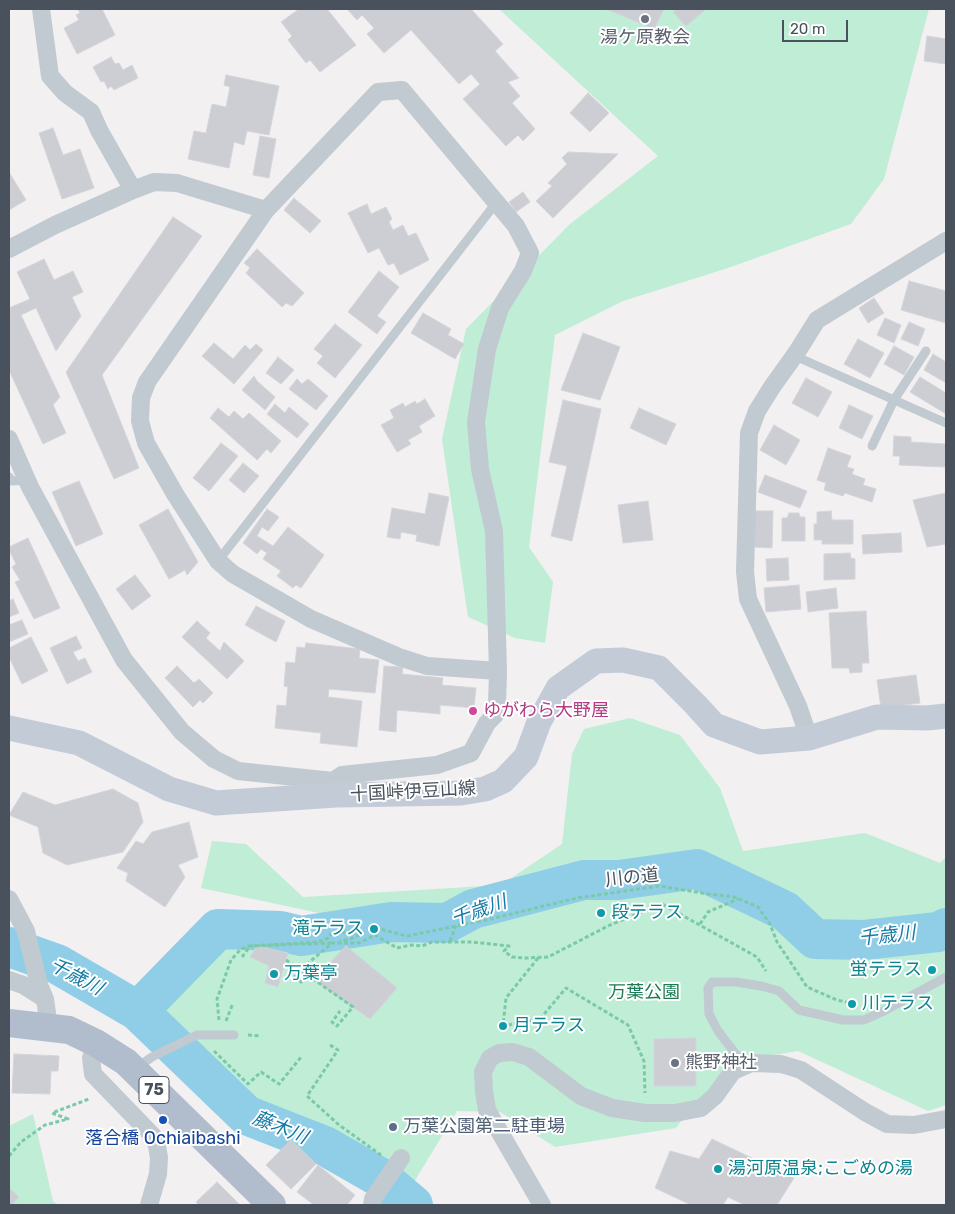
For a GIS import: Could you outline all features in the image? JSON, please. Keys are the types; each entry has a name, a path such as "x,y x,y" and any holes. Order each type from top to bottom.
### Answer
{"main road":[{"name":"十国峠伊豆山線","path":"9,728 78,743 168,789 216,803 335,788 460,793 485,789 504,781 526,757 539,722 558,688 596,661 623,660 659,668 696,704 714,725 760,742 809,738 877,717 927,718 946,716"},
{"name":"75","path":"9,1023 69,1030 96,1043 126,1062 144,1063 272,1205"}],"street":[{"path":"41,9 50,76 65,93 91,112 133,190"},
{"path":"9,439 27,480 124,660 182,732 214,759 238,771 335,788 342,775 437,765 470,753 487,723 495,716 498,671 494,531 480,469 476,422 487,349 497,316 523,271 530,253 516,226 402,90 378,92 266,210 147,382 141,398 140,421 146,443 175,494 218,561 233,574 311,619 399,657 427,666 498,671"},
{"path":"9,249 55,225 154,182 177,183 266,210"},
{"path":"809,738 798,706 748,598 745,572 749,434 757,411 817,320 946,241"},
{"path":"9,899 26,931 49,1027"},
{"path":"9,980 42,992"},
{"path":"96,1043 91,1058 93,1074 153,1136 157,1146 159,1158 158,1174 149,1205"},
{"path":"542,1205 487,1110 483,1072 490,1058 499,1053 513,1052 528,1057 581,1096 612,1108 645,1113 675,1113 701,1108 715,1096 733,1071 752,1062 781,1064 802,1070 865,1112 887,1124 914,1125 946,1119"},
{"path":"372,1202 398,1161"}],"lane":[{"path":"218,561 496,203"},
{"path":"872,446 894,400 926,351"},
{"path":"794,356 946,423"},
{"path":"9,477 12,481 27,480"},
{"path":"747,1064 735,1053 718,1031 709,1014 708,988 712,982 736,982 761,986 780,991 799,1010 844,1020 864,1020 946,977"},
{"path":"144,1063 197,1035 234,1035"}],"path":[{"name":"川の道","path":"375,935 376,928 407,936 491,919 577,898 659,886 738,898 758,907 770,924 777,942 807,987 836,1000 852,1003"},
{"path":"700,924 708,912 738,898"},
{"path":"221,1035 216,998 231,960 241,949 249,946 318,942 359,943 375,935 397,948 450,941 501,944 509,946 504,952 512,957 548,957 610,925 662,904 757,957 768,975"},
{"path":"450,941 457,925"},
{"path":"302,983 295,976 332,943 350,939 363,933 356,930 329,935 328,938 318,942"},
{"path":"242,957 249,946"},
{"path":"539,957 506,998 503,1026 540,1019 566,988 628,1025 644,1061 645,1113"},
{"path":"286,960 353,1007 337,1026 332,1022 340,1011"},
{"path":"832,1003 843,1005"},
{"path":"330,1045 338,1050 306,1096 338,1125 398,1161"},
{"path":"230,1067 248,1084 261,1072 279,1084 302,1056"},
{"path":"9,1156 21,1142 45,1125 68,1120 52,1112 91,1098 88,1092"}],"green space":[{"path":"499,9 929,9 884,179 851,224 728,268 623,301 555,335 529,547 553,582 545,643 515,638 468,617 442,439 466,329 570,224 658,156"},
{"name":"万葉公園","path":"630,718 680,735 720,788 743,851 865,833 940,863 946,857 946,1105 928,1111 798,1051 743,1060 693,1106 676,1128 555,1147 500,1112 457,1111 408,1192 252,1110 138,1011 218,929 280,931 301,936 342,929 319,913 201,888 212,841 246,844 303,897 501,885 562,844 572,754 584,729"},
{"path":"33,1114 53,1201 58,1205 9,1205 9,1126"}],"building":[{"path":"78,9 102,9 115,35 77,54 64,28 79,20 76,15 80,13"},
{"path":"299,9 327,9 356,45 320,72 310,60 306,63 288,40 292,36 281,22"},
{"path":"347,9 471,9 503,44 495,51 519,78 508,82 520,96 512,103 535,129 523,141 518,135 506,146 463,99 480,84 471,74 459,84 411,30 384,53 367,34 374,28 362,15 357,20"},
{"name":"湯ケ原教会","path":"606,9 664,9 654,29"},
{"path":"677,9 705,10 686,26 673,12"},
{"path":"927,36 946,39 946,64 924,61"},
{"path":"111,57 115,64 119,63 123,70 132,65 138,78 114,90 111,86 108,89 104,81 101,82 93,67"},
{"path":"226,75 279,86 269,135 247,131 244,145 234,142 229,168 188,159 194,131 206,133 212,104 226,107 230,87 224,85"},
{"path":"588,93 609,113 590,132 570,113"},
{"path":"53,128 63,155 80,149 94,188 62,199 39,133"},
{"path":"260,136 276,139 269,178 253,175"},
{"path":"568,152 618,154 553,218 536,201 552,186 548,183 567,164 562,158"},
{"path":"9,172 26,200 9,210"},
{"path":"523,192 530,202 516,212 509,202"},
{"path":"294,198 321,221 310,233 284,210"},
{"path":"367,204 371,214 386,207 392,219 389,222 393,230 403,225 408,236 416,233 429,260 400,275 394,263 388,265 379,248 368,253 348,213"},
{"path":"173,217 202,236 102,375 139,468 114,479 66,372"},
{"path":"257,249 304,293 292,306 286,303 282,307 246,273 250,268 244,263"},
{"path":"44,259 54,280 73,271 83,292 72,297 81,316 56,351 36,308 21,315 60,397 53,405 66,433 43,444 9,370 9,308 30,299 17,272"},
{"path":"379,271 399,287 377,316 386,322 377,334 348,312"},
{"path":"909,281 946,291 946,323 901,310"},
{"path":"874,298 884,313 868,323 859,308"},
{"path":"423,313 451,329 448,335 464,344 455,359 411,333"},
{"path":"885,318 901,325 894,343 877,335"},
{"path":"909,322 925,329 918,346 901,339"},
{"path":"335,324 362,345 335,378 317,363 323,356 314,349"},
{"path":"583,333 620,347 600,400 561,390"},
{"path":"858,339 884,353 870,378 844,364"},
{"path":"214,343 233,359 245,345 250,350 256,344 263,350 234,384 202,356"},
{"path":"894,346 914,357 904,375 884,364"},
{"path":"933,354 946,362 946,383 924,370"},
{"path":"278,357 294,370 281,384 266,373"},
{"path":"254,376 275,397 265,410 242,390"},
{"path":"920,377 946,393 946,414 910,392"},
{"path":"806,378 832,392 818,417 792,403"},
{"path":"297,379 302,384 308,379 328,396 316,410 289,389"},
{"path":"425,399 435,416 419,426 422,432 408,440 411,444 397,452 381,425 394,418 390,410 403,403 405,407 415,401 417,404"},
{"path":"563,400 601,409 572,541 551,536 567,466 549,462"},
{"path":"275,404 285,413 289,407 309,424 297,438 267,414"},
{"path":"849,405 873,416 862,439 839,428"},
{"path":"218,408 229,417 234,411 243,419 249,413 281,441 271,453 267,449 257,460 210,418"},
{"path":"639,408 676,424 666,445 630,428"},
{"path":"774,425 800,440 786,465 760,450"},
{"path":"894,436 911,437 911,442 946,444 946,467 899,465 900,456 893,456"},
{"path":"221,443 238,456 209,491 193,478"},
{"path":"828,448 851,456 847,467 854,469 852,474 865,479 863,485 876,489 872,502 845,493 843,496 824,490 826,483 817,480"},
{"path":"243,463 259,476 244,493 229,480"},
{"path":"765,475 807,491 800,508 758,492"},
{"path":"79,481 103,534 76,546 52,492"},
{"path":"429,493 449,497 439,546 416,541 417,535 401,532 400,539 387,537 392,508 425,514"},
{"path":"946,493 946,544 927,547 913,500"},
{"path":"648,501 653,540 623,543 618,505"},
{"path":"168,509 198,562 187,575 185,570 169,579 139,525"},
{"path":"267,509 279,517 268,531 262,527 257,536 273,546 288,527 324,555 301,588 296,585 293,588 277,576 281,571 263,559 267,553 261,549 257,554 243,543"},
{"path":"754,511 773,511 772,548 754,547"},
{"path":"831,511 832,520 853,520 853,544 822,544 822,540 814,540 814,524 817,524 817,512"},
{"path":"789,513 799,513 800,517 805,517 805,541 782,541 782,518 787,518"},
{"path":"901,533 902,552 863,554 862,535"},
{"path":"28,538 60,608 34,619 15,582 20,580 12,567 16,564 9,550 9,547"},
{"path":"850,553 851,558 855,559 855,579 824,580 824,554"},
{"path":"788,558 789,580 767,581 766,559"},
{"path":"135,575 151,596 132,610 116,589"},
{"path":"799,585 801,609 766,612 764,588"},
{"path":"836,588 838,608 808,612 806,592"},
{"path":"13,599 19,613 9,617 9,601"},
{"path":"256,606 285,621 276,642 245,625"},
{"path":"866,611 869,663 862,663 862,672 850,673 849,668 832,668 829,613"},
{"path":"22,620 28,634 9,642 9,625"},
{"path":"197,621 210,633 206,638 220,651 224,642 244,661 227,679 182,637"},
{"path":"76,636 82,648 73,652 78,661 85,658 92,672 67,684 50,648"},
{"path":"31,637 48,671 22,684 9,657 9,648"},
{"path":"306,643 360,649 359,658 379,660 375,693 329,689 328,697 362,701 357,747 320,743 321,733 275,728 277,705 286,706 288,687 284,686 286,662 295,663 297,647 305,648"},
{"path":"177,666 194,683 199,679 213,693 203,703 200,700 193,707 165,678"},
{"path":"384,666 403,667 402,674 443,678 442,685 476,688 474,708 440,705 440,714 397,710 396,732 379,730"},
{"path":"916,675 920,703 881,708 877,680"},
{"path":"113,789 138,803 143,822 123,852 67,865 43,853 38,827 9,815 23,792 55,805"},
{"path":"189,822 198,857 178,865 185,877 165,907 126,881 128,873 117,868 136,841 143,844 152,832"},
{"name":"万葉亭","path":"257,946 288,953 278,987 265,983 269,966 250,957"},
{"path":"346,946 397,988 370,1019 314,980"},
{"name":"熊野神社","path":"696,1038 696,1086 654,1086 654,1039"},
{"path":"14,1054 59,1056 58,1071 51,1071 50,1094 12,1093"},
{"name":"湯河原温泉;こごめの湯","path":"712,1139 794,1178 777,1205 745,1205 728,1197 723,1205 691,1205 655,1188 670,1151 699,1159"},
{"path":"291,1140 316,1164 291,1189 266,1165"},
{"path":"318,1165 355,1195 347,1205 314,1205 297,1192"},
{"path":"217,1182 240,1205 199,1205 196,1202"},
{"path":"9,1188 19,1197 12,1205 9,1205"}],"waterway":[{"name":"千歳川","path":"9,947 57,964 138,1011 218,929 280,931 301,936 391,922 447,923 473,909 584,880 619,880 697,869 785,911 815,939 864,940 938,932 946,928"},
{"name":"藤木川","path":"138,1011 246,1115 325,1146 381,1178 413,1205"}],"place":[{"name":"湯ケ原教会","path":"645,19"},
{"name":"ゆがわら大野屋","path":"473,711"},
{"name":"段テラス","path":"601,913"},
{"name":"滝テラス","path":"374,929"},
{"name":"蛍テラス","path":"932,970"},
{"name":"万葉亭","path":"274,974"},
{"name":"川テラス","path":"852,1004"},
{"name":"月テラス","path":"503,1026"},
{"name":"熊野神社","path":"675,1063"},
{"name":"落合橋 Ochiaibashi","path":"163,1120"},
{"name":"万葉公園第二駐車場","path":"393,1127"},
{"name":"湯河原温泉;こごめの湯","path":"718,1169"}]}
